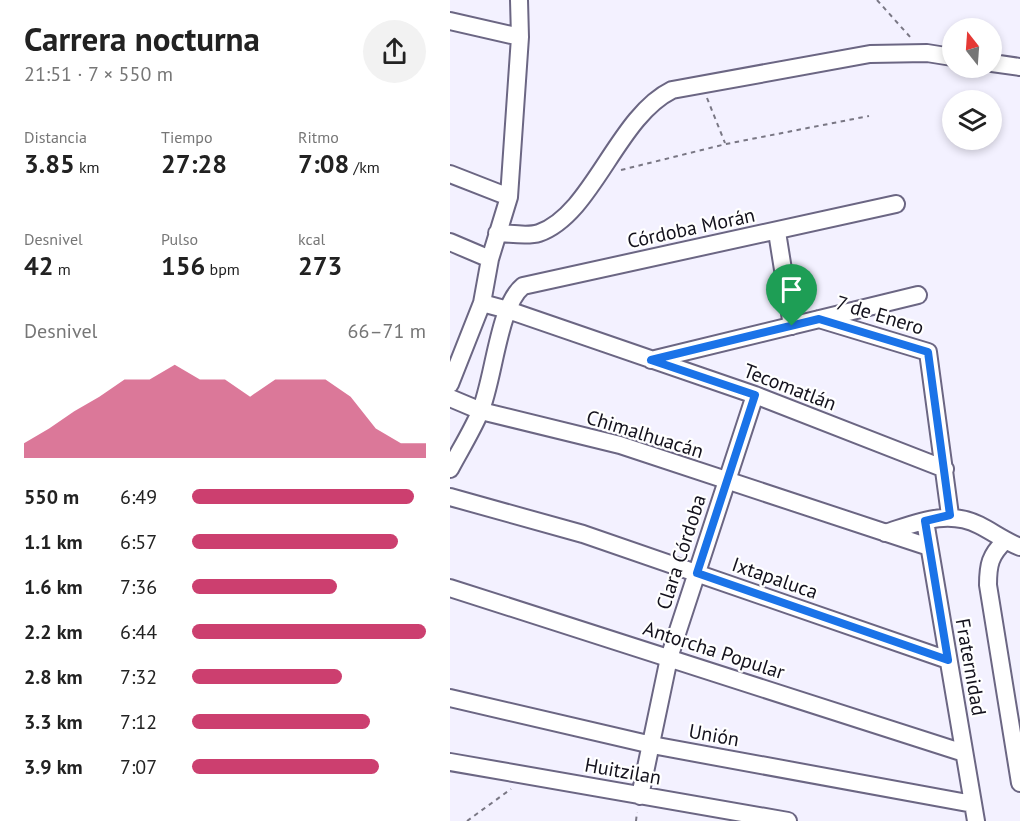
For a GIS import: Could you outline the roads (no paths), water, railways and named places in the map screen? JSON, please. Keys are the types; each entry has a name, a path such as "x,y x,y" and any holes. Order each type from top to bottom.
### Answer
{"street":[{"path":"450,384 482,303 490,259 509,197 520,37 519,0"},
{"path":"450,21 520,37"},
{"path":"497,233 537,234 553,225 576,204 648,107 672,90 870,54 927,53 942,55"},
{"path":"1002,64 1020,67"},
{"path":"450,174 509,197"},
{"name":"Córdoba Morán","path":"450,469 481,411 508,310 517,290 532,283 777,232 896,204"},
{"path":"777,232 792,326"},
{"path":"450,242 490,259"},
{"path":"651,360 918,295"},
{"name":"Tecomatlán","path":"482,303 755,395 945,469"},
{"name":"7 de Enero","path":"819,319 928,352 945,469"},
{"name":"Clara Córdoba","path":"640,796 669,658 755,395"},
{"name":"Chimalhuacán","path":"450,398 481,411 620,446 929,547"},
{"path":"945,469 950,515"},
{"name":"Ixtapaluca","path":"450,497 583,534 948,660"},
{"path":"885,533 950,515 978,524 1013,544"},
{"name":"Fraternidad","path":"925,521 976,821"},
{"path":"1013,544 993,552 988,566 988,585 1016,724 1020,783"},
{"name":"Antorcha Popular","path":"450,588 964,753"},
{"name":"Unión","path":"450,698 652,745 973,804"},
{"name":"Huitzilan","path":"450,762 788,821"}]}
